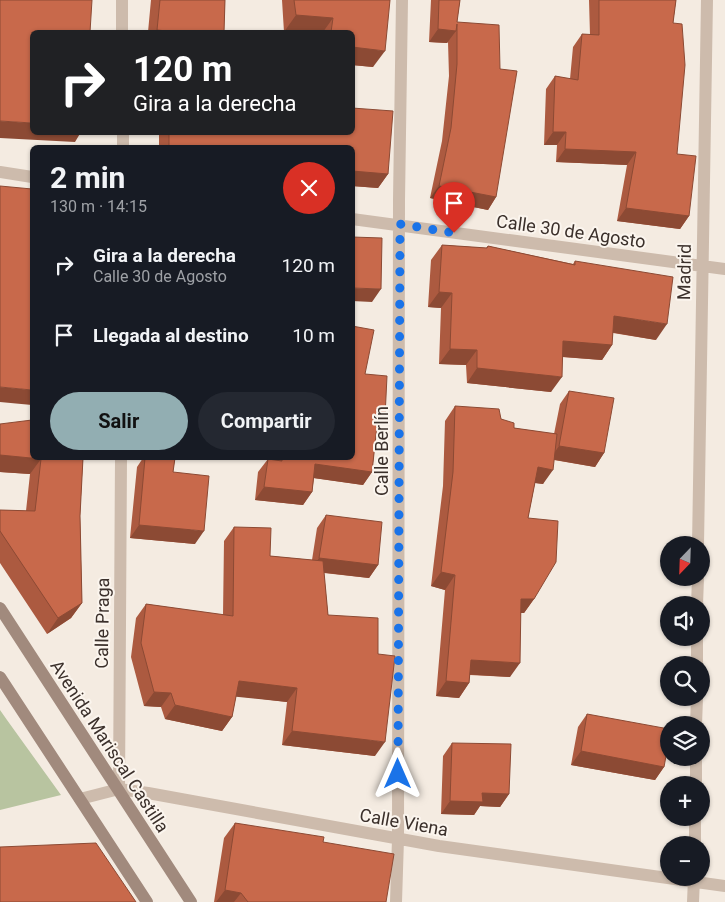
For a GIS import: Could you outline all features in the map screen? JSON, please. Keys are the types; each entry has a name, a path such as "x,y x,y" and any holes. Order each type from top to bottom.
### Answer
{"main road":[{"name":"Avenida Mariscal Castilla","path":"0,608 191,902"},
{"path":"0,677 147,902"}],"street":[{"path":"122,0 122,30"},
{"name":"Calle Berlín","path":"396,902 398,839 402,0"},
{"name":"Madrid","path":"698,536 701,266 707,0"},
{"path":"0,172 30,176"},
{"name":"Calle 30 de Agosto","path":"355,219 725,269"},
{"name":"Calle Praga","path":"119,789 121,460"},
{"name":"Calle Viena","path":"80,799 119,789 398,839 660,875"},
{"name":"Calle Viena","path":"710,883 725,886"},
{"path":"693,902 694,886"}],"green space":[{"path":"0,710 7,720 61,795 0,810"}],"building":[{"path":"0,0 92,0 90,30 30,30 30,123 0,121"},
{"path":"160,0 225,0 224,30 157,30"},
{"path":"294,0 390,0 385,51 355,47 355,30 331,30 333,18 296,15"},
{"path":"439,0 460,0 457,22 499,25 500,69 517,71 496,197 439,186 451,128 457,64 457,24 456,31 438,29"},
{"path":"599,0 676,0 673,23 682,24 685,65 677,154 696,156 689,216 626,208 636,152 565,149 566,132 553,132 555,76 578,80 582,34 599,35"},
{"path":"355,108 393,111 388,174 355,171 355,145 169,145 169,135 355,135"},
{"path":"0,186 30,189 30,390 0,387"},
{"path":"355,237 382,238 381,289 355,288"},
{"path":"442,245 487,248 488,246 575,265 575,261 673,277 667,324 614,316 612,345 563,341 562,377 477,368 477,350 450,349 452,293 439,292"},
{"path":"355,327 374,330 365,374 387,376 385,417 378,416 372,472 315,464 312,492 264,487 268,460 355,460"},
{"path":"569,391 614,398 604,453 559,446"},
{"path":"455,406 499,409 501,419 514,423 514,428 557,434 553,470 538,467 528,518 558,521 556,562 534,599 521,599 520,663 471,660 469,683 446,681 455,575 441,572 453,472"},
{"path":"30,420 30,458 0,455 0,424"},
{"path":"41,460 83,460 80,516 82,603 58,618 0,531 0,510 35,511"},
{"path":"145,460 175,460 173,472 209,476 204,531 139,525"},
{"path":"326,515 382,522 378,565 319,558"},
{"path":"234,527 271,528 270,556 323,561 328,615 378,618 378,654 395,656 385,742 292,731 297,688 239,681 232,717 175,705 171,693 154,692 141,643 146,604 233,616"},
{"path":"587,714 660,727 660,766 664,767 581,751"},
{"path":"452,743 511,744 509,794 482,793 483,802 450,801"},
{"path":"235,823 324,837 323,842 394,854 386,902 248,902 241,893 225,890"},
{"path":"96,843 136,902 0,902 0,847"}],"route":[{"path":"398,774 400,224 454,233"}]}
